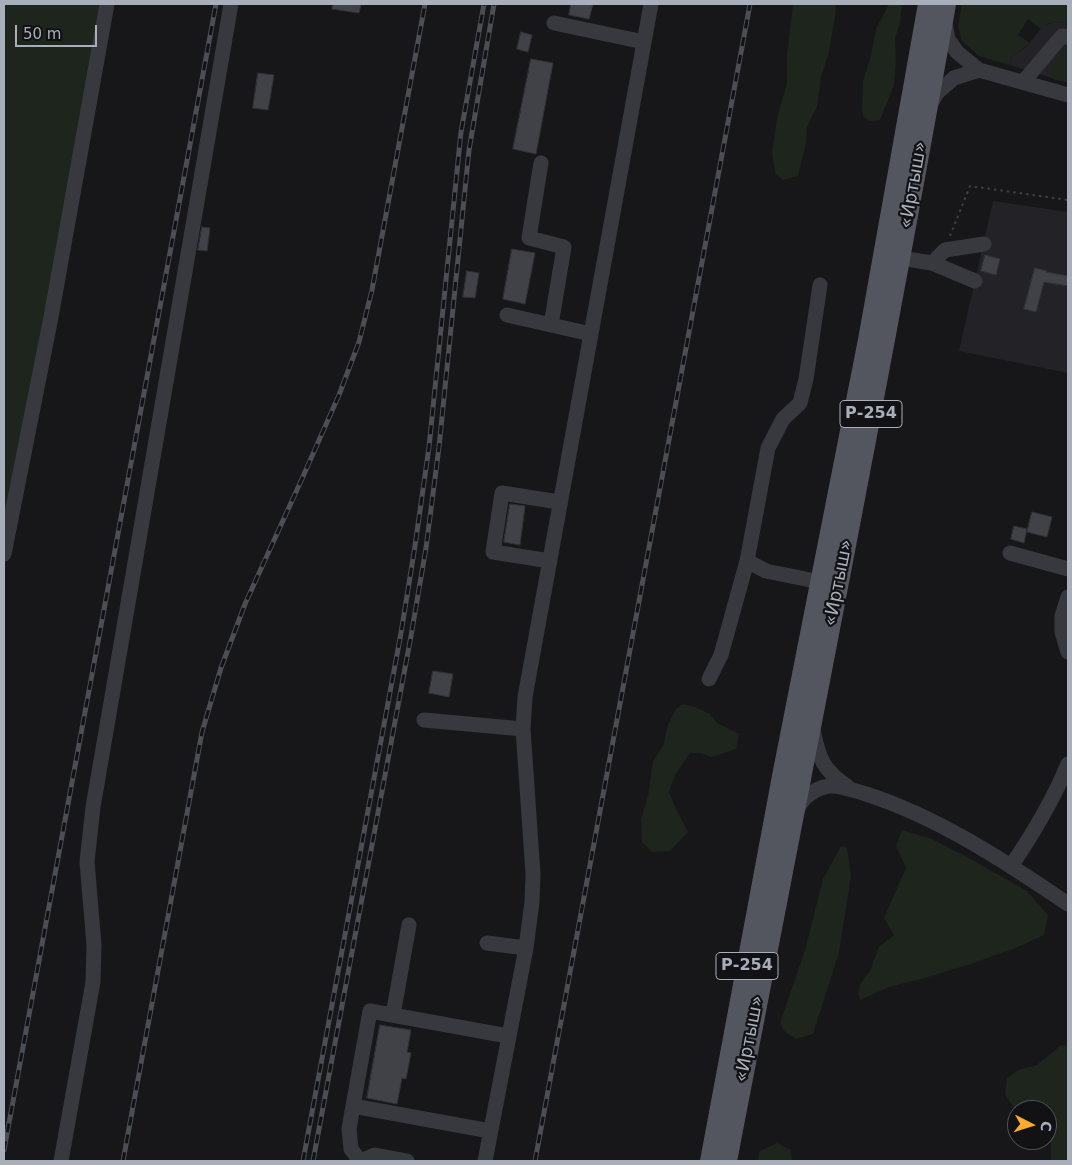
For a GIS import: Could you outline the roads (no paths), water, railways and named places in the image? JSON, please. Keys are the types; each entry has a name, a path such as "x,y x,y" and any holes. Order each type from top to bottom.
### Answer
{"main road":[{"name":"«Иртыш»","path":"710,1161 783,771 868,340 928,4"},
{"name":"«Иртыш»","path":"727,1161 847,542 945,10"}],"street":[{"path":"4,554 51,317 107,4"},
{"path":"61,1161 93,982 94,945 87,862 93,807 231,4"},
{"path":"485,1161 526,948 532,902 533,874 524,729 524,697 651,4"},
{"path":"945,10 948,39 958,52 979,70 1068,95"},
{"path":"554,23 644,42"},
{"path":"1022,82 1062,36 1068,37"},
{"path":"927,111 937,92 954,78 979,70"},
{"path":"541,163 529,238 564,247 551,325"},
{"path":"932,263 945,250 984,244"},
{"path":"900,258 932,263 975,281"},
{"path":"709,679 721,655 747,561 768,448 783,420 800,403 806,379 820,285"},
{"path":"507,315 591,334"},
{"path":"550,561 493,552 502,493 560,502"},
{"path":"1010,553 1068,569"},
{"path":"747,561 766,571 820,582"},
{"path":"1068,597 1062,616 1062,632 1068,652"},
{"path":"424,720 524,729"},
{"path":"812,722 818,752 825,766 836,778 854,790"},
{"path":"1011,866 1059,786 1068,764"},
{"path":"792,824 802,802 817,790 828,786 854,790 886,800 944,828 1011,866 1068,904"},
{"path":"393,1015 409,925"},
{"path":"487,943 526,948"},
{"path":"407,1161 375,1155 360,1161 351,1149 349,1128 370,1011 508,1036"},
{"path":"353,1106 490,1131"}],"railway":[{"path":"4,1150 216,4"},
{"path":"123,1161 202,732 221,668 245,604 339,395 359,342 372,290 425,4"},
{"path":"303,1161 401,633 415,546 429,447 461,132 484,4"},
{"path":"313,1161 426,548 439,447 469,150 494,4"},
{"path":"535,1161 750,4"}]}
